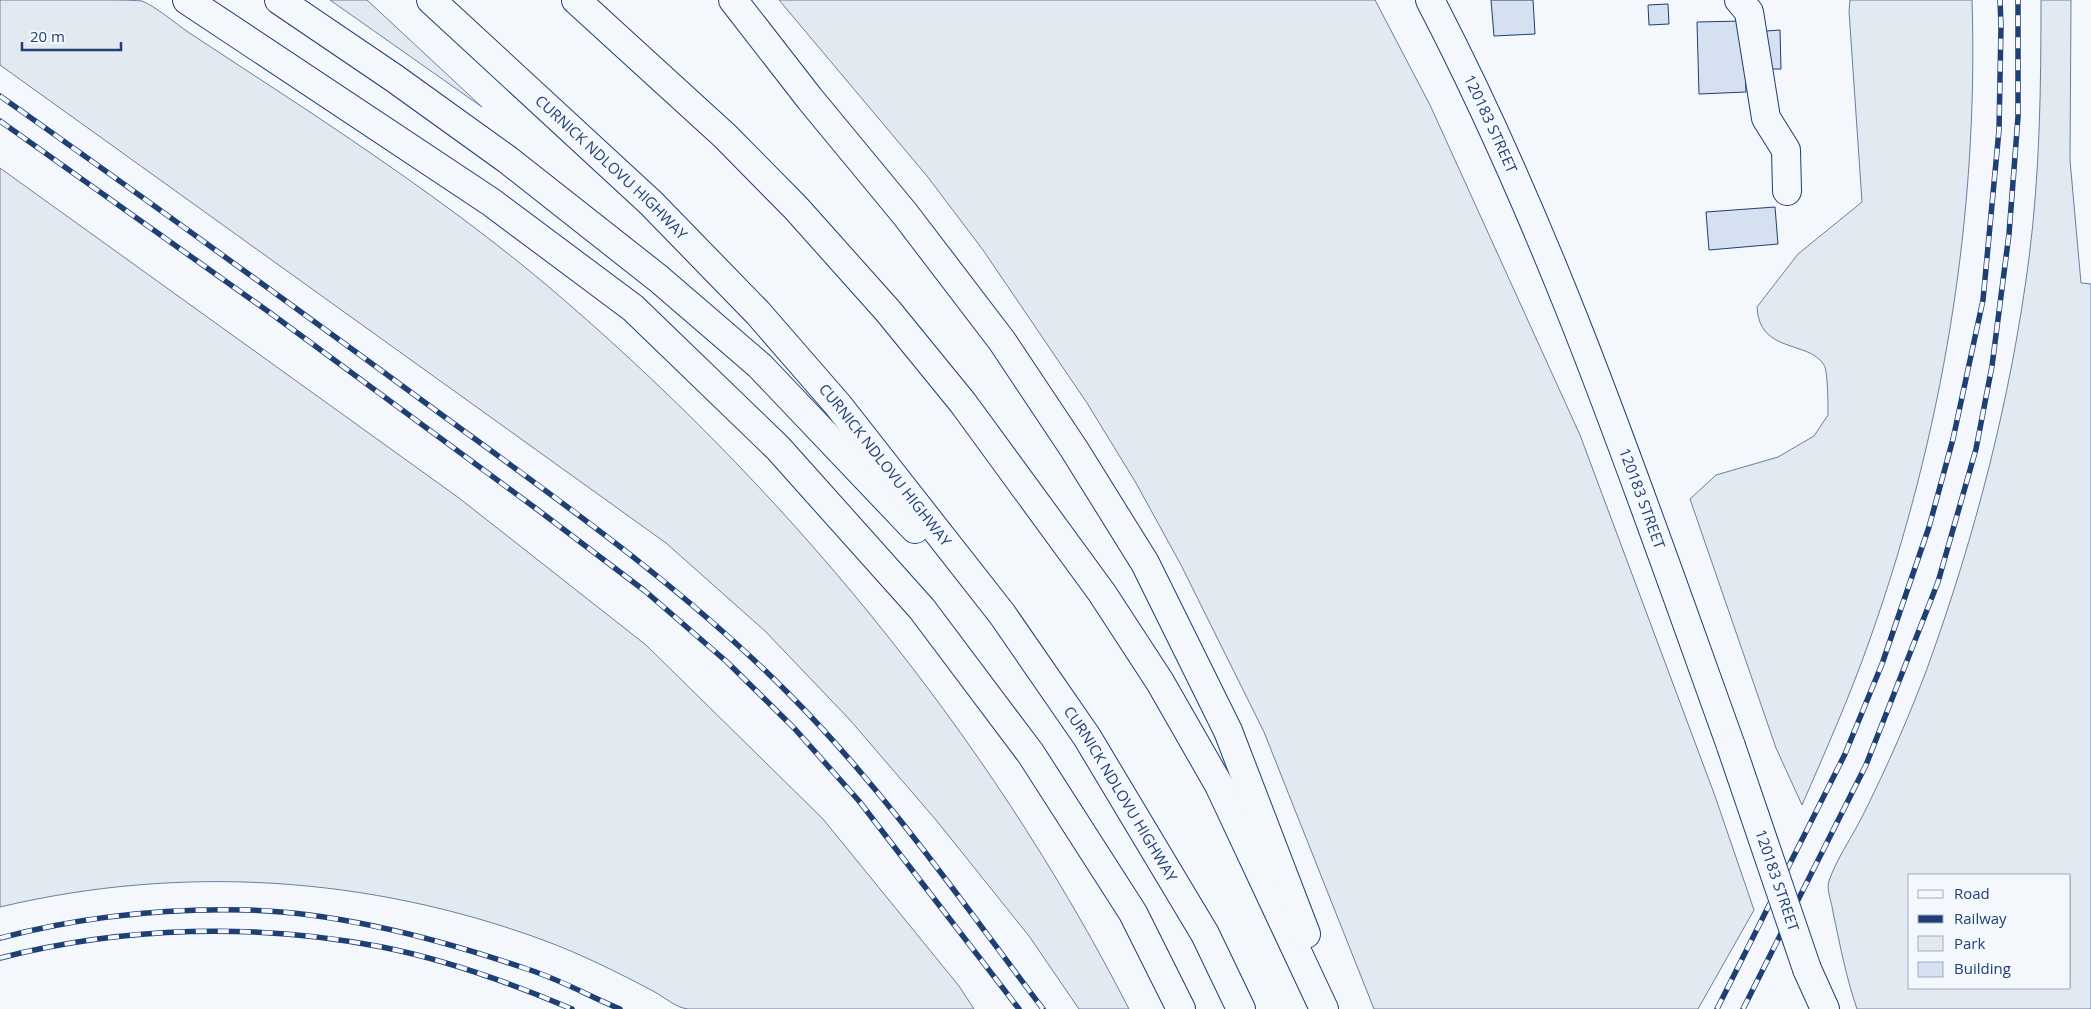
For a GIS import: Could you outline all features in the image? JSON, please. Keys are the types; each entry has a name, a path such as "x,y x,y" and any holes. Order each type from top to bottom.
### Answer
{"main road":[{"path":"188,0 491,202 633,308 778,448 922,609 1031,754 1133,913 1182,1009"},
{"path":"279,0 394,78 508,160 659,279 752,360 1020,639"},
{"name":"CURNICK NDLOVU HIGHWAY","path":"431,0 651,203 758,314 838,405 1002,614 1087,737 1205,934 1242,1009"},
{"path":"576,0 725,136 796,208 888,311 963,403 1102,593 1160,682 1220,785 1324,1009"},
{"path":"733,0 810,99 905,214 1002,341 1074,449 1145,563 1228,731 1335,1009"},
{"name":"120183 STREET","path":"1430,0 1460,57 1523,194 1625,450 1731,746 1807,969 1826,1009"},
{"path":"1739,0 1749,12 1766,118 1786,150 1787,191"}],"green space":[{"path":"0,0 128,0 147,3 343,134 459,216 543,282 631,360 715,442 796,527 872,617 944,710 1011,806 1073,906 1129,1009 1079,1009 1029,936 936,820 850,720 765,631 666,543 0,65"},
{"path":"330,0 367,0 482,107"},
{"path":"779,0 1375,0 1430,105 1580,435 1715,796 1754,910 1698,1009 1374,1009 1264,732 1181,565 1136,483 1087,403 983,250 927,176"},
{"path":"1850,0 1972,0 1973,81 1969,162 1962,244 1951,324 1936,405 1917,484 1895,562 1870,639 1846,702 1802,805 1776,748 1690,499 1716,475 1778,457 1814,436 1828,415 1827,381 1824,365 1817,357 1775,339 1766,332 1760,322 1757,307 1798,254 1862,202 1849,11"},
{"path":"2041,0 2071,0 2070,160 2081,283 2091,284 2091,1009 1857,1009 1844,961 1828,884 1835,865 1881,779 1921,685 1961,566 1990,464 2012,362 2029,258 2038,161"},
{"path":"0,168 459,498 646,645 823,819 959,986 974,1009 688,1009 674,1004 653,991 599,964 543,940 477,918 410,902 342,890 274,883 205,882 137,885 68,893 0,907"}],"building":[{"path":"1491,0 1533,0 1535,34 1494,36"},
{"path":"1668,4 1669,24 1649,25 1648,5"},
{"path":"1743,21 1746,92 1699,94 1697,22"},
{"path":"1780,30 1781,69 1768,69 1766,31"},
{"path":"1775,207 1778,244 1709,250 1706,212"}],"railway":[{"path":"1717,1009 1845,754 1882,664 1929,527 1953,439 1983,300 1999,130 2000,0"},
{"path":"1743,1009 1866,765 1938,582 1976,449 1992,366 2009,234 2018,117 2018,0"},
{"path":"0,96 520,472 613,541 703,614 788,693 857,767 921,846 1043,1009"},
{"path":"0,121 269,312 538,510 645,591 727,662 794,728 859,801 1019,1009"},
{"path":"0,938 61,924 153,912 247,910 317,916 389,929 494,958 539,973 620,1009"},
{"path":"0,958 47,947 143,934 239,931 287,934 335,939 406,952 455,965 502,981 572,1009"}]}
